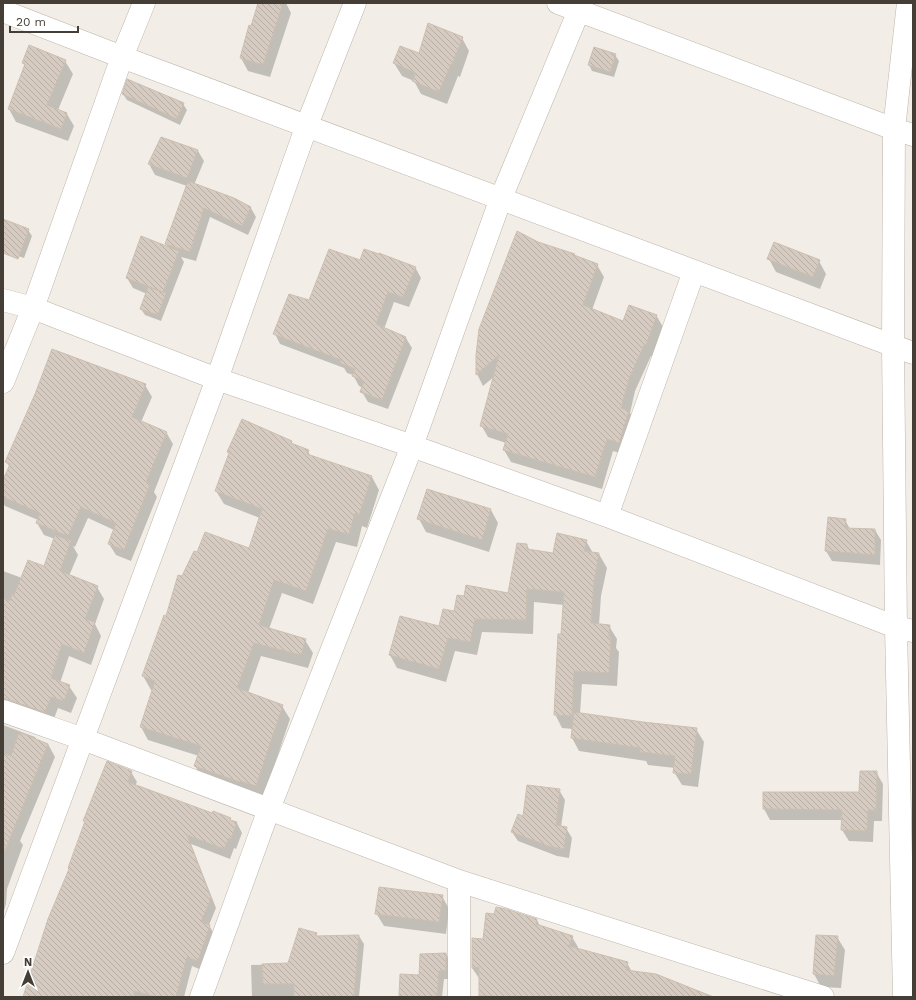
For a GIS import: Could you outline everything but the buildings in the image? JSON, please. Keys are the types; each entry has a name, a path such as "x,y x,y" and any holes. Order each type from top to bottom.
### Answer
{"street":[{"path":"3,382 33,308 122,57 144,3"},
{"path":"3,953 217,379 307,125 355,3"},
{"path":"558,3 581,7 904,132"},
{"path":"904,997 905,629 893,346 904,132 908,3"},
{"path":"201,997 269,809 412,446 501,198 581,7"},
{"path":"3,11 913,353"},
{"path":"607,516 694,271"},
{"path":"3,300 33,308 217,379 412,446 607,516 905,629"},
{"path":"3,711 83,739 459,881 823,997"},
{"path":"459,881 459,997"}]}
